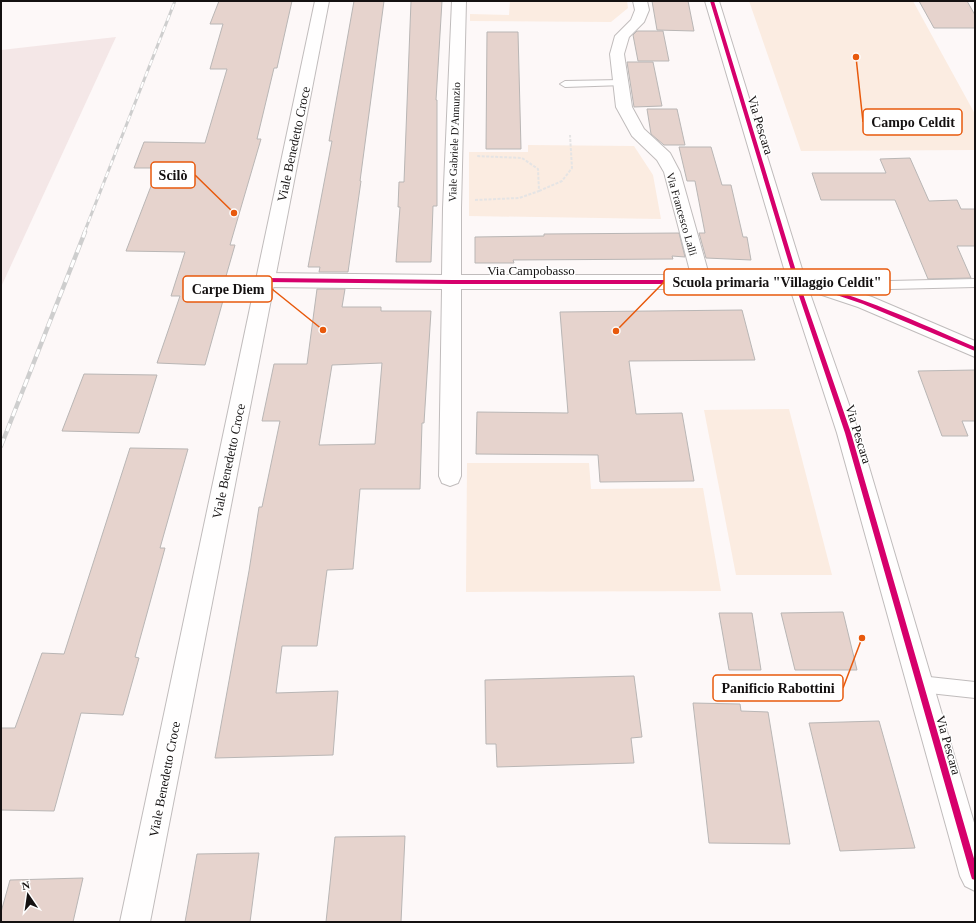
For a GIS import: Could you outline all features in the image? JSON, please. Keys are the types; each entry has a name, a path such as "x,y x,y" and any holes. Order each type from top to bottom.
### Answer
{"street":[{"name":"Viale Benedetto Croce","path":"135,922 322,1"},
{"name":"Viale Gabriele D'Annunzio","path":"450,476 452,208 459,1"},
{"name":"Via Francesco Lalli","path":"640,1 642,10 637,22 622,36 617,54 624,107 638,132 664,157 672,172 702,282"},
{"name":"Via Pescara","path":"712,1 798,282 848,433 975,876"},
{"name":"Via Campobasso","path":"265,280 452,282 798,282 863,302 975,349"}],"lane":[{"path":"565,84 621,83"},
{"path":"835,293 847,286 975,283"},
{"path":"920,684 975,690"}],"path":[{"path":"452,208 475,200 519,198 562,181 572,168 570,135"},
{"path":"454,154 522,158 538,169 539,191"}],"shaded area":[{"path":"510,1 627,1 628,8 611,22 470,21 470,14 509,15"},
{"path":"749,1 913,1 975,114 975,150 801,151"},
{"path":"116,37 1,287 1,50"},
{"path":"528,145 634,146 653,175 661,219 469,216 469,152 528,152"},
{"path":"789,409 832,575 736,575 704,410"},
{"path":"467,463 589,463 591,489 703,488 721,591 466,592"}],"building":[{"path":"219,1 292,1 277,68 274,68 257,139 261,139 230,245 235,245 220,297 224,297 205,365 157,363 180,296 171,296 185,252 126,251 158,168 134,168 144,142 205,143 227,69 210,69 223,24 210,24"},
{"path":"354,1 384,1 348,272 319,272 320,267 308,267 332,141 329,141"},
{"path":"411,1 442,1 436,100 437,206 433,206 431,262 396,262 400,207 398,207 399,182 404,182"},
{"path":"652,1 688,1 694,31 657,30"},
{"path":"919,1 967,1 975,15 975,28 934,28"},
{"path":"637,31 663,31 669,61 638,61 633,35"},
{"path":"487,32 518,32 521,149 486,149"},
{"path":"627,62 653,62 662,106 634,107"},
{"path":"647,109 677,109 685,145 664,145 651,134"},
{"path":"679,147 711,147 722,185 731,185 743,237 747,237 751,260 706,258 699,233 705,233 695,181 687,181"},
{"path":"910,158 929,201 957,200 961,209 975,209 975,246 957,246 971,278 928,279 895,200 821,200 812,173 886,173 880,159"},
{"path":"679,233 685,257 672,256 673,259 513,260 514,263 475,263 475,237 544,236 544,234"},
{"path":"317,289 345,289 342,307 381,307 381,311 431,311 424,423 422,423 420,489 360,489 353,569 327,570 317,646 282,646 276,693 338,691 333,755 215,758 249,571 259,507 262,507 280,421 262,421 274,364 307,364","holes":["382,363 375,444 319,445 332,365"]},
{"path":"742,310 755,360 629,361 636,414 682,413 694,481 600,482 598,455 476,454 477,412 568,413 560,312"},
{"path":"975,370 975,421 962,421 968,436 942,436 918,371"},
{"path":"84,374 157,375 139,433 62,431"},
{"path":"130,448 188,449 160,548 165,548 135,657 139,658 123,715 81,713 54,811 1,810 1,728 15,728 42,653 64,654"},
{"path":"843,612 857,670 795,670 781,613"},
{"path":"719,613 752,613 761,670 729,670"},
{"path":"634,676 642,737 631,738 634,763 497,767 496,744 486,744 485,680"},
{"path":"693,703 740,704 741,711 768,712 790,844 709,843"},
{"path":"879,721 915,848 840,851 809,723"},
{"path":"405,836 401,922 326,922 335,837"},
{"path":"259,853 250,922 185,922 197,854"},
{"path":"83,878 73,922 1,922 1,912 10,880"}],"railway":[{"path":"84,233 175,1"},
{"path":"1,446 85,232"}],"cycle path":[{"path":"712,1 797,282 848,433 975,876"},
{"path":"265,280 452,282 797,282 819,287 865,302 975,349"}],"place":[{"name":"Campo Celdit","path":"856,57"},
{"name":"Scilò","path":"234,213"},
{"name":"Carpe Diem","path":"323,330"},
{"name":"Scuola primaria \"Villaggio Celdit\"","path":"616,331"},
{"name":"Panificio Rabottini","path":"862,638"}]}
